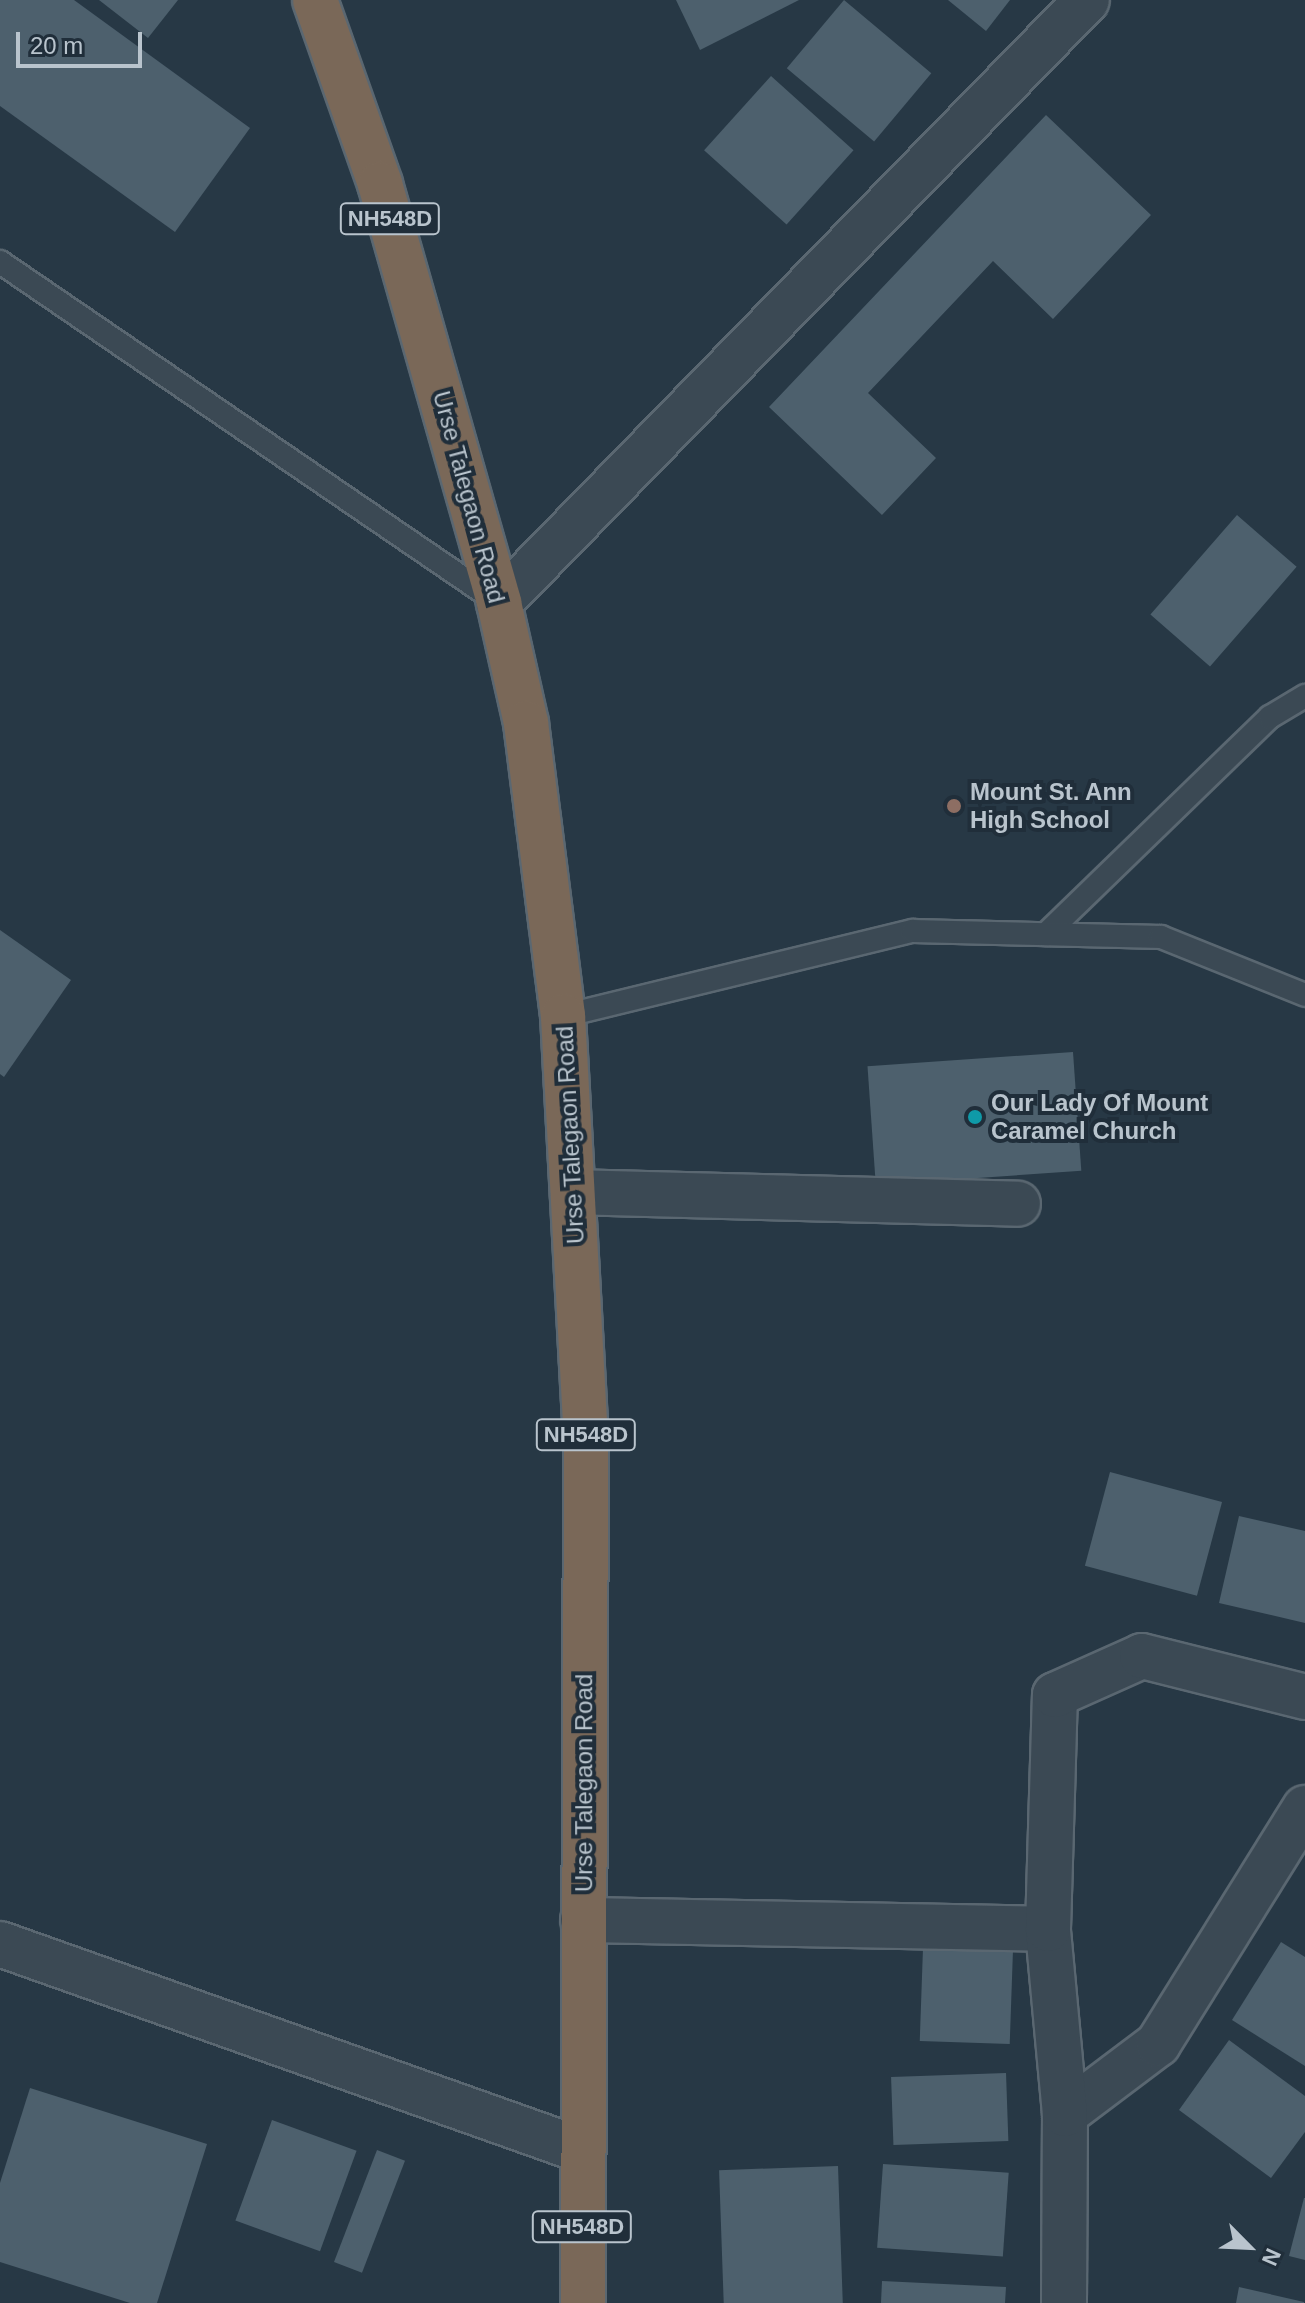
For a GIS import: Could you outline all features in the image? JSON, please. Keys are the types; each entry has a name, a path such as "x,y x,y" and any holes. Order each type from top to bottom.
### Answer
{"highway":[{"name":"Urse Talegaon Road","path":"315,0 380,184 499,603 526,723 563,1016 586,1444 581,2150 583,2303"}],"street":[{"path":"499,603 1087,0"},
{"path":"573,1192 1018,1204"},
{"path":"1064,2303 1065,2114 1048,1929 1055,1695 1142,1656 1305,1697"},
{"path":"1065,2114 1158,2044 1305,1808"},
{"path":"583,1920 1048,1929"},
{"path":"0,1944 581,2150"}],"lane":[{"path":"0,262 499,603"},
{"path":"1046,934 1270,717 1305,696"},
{"path":"563,1016 913,931 1161,937 1305,995"}],"building":[{"path":"0,0 74,0 250,128 175,232 0,106"},
{"path":"99,0 178,0 148,38"},
{"path":"676,0 799,0 700,50"},
{"path":"844,0 931,73 874,141 787,68"},
{"path":"948,0 1010,0 986,31"},
{"path":"771,76 853,150 787,225 704,150"},
{"path":"1046,115 1151,215 1053,319 993,261 868,393 936,458 882,515 769,407"},
{"path":"1237,515 1297,567 1210,666 1150,615"},
{"path":"0,930 71,980 4,1077 0,1074"},
{"name":"Our Lady Of Mount Caramel Church","path":"1073,1052 1081,1171 876,1185 868,1066"},
{"path":"1110,1472 1222,1502 1197,1596 1085,1566"},
{"path":"1239,1516 1305,1531 1305,1623 1219,1603"},
{"path":"1281,1942 1305,1957 1305,2066 1232,2020"},
{"path":"923,1948 1013,1951 1010,2044 920,2041"},
{"path":"1229,2040 1305,2096 1305,2132 1271,2178 1179,2110"},
{"path":"1006,2073 1008,2141 893,2145 891,2077"},
{"path":"30,2088 207,2144 157,2303 130,2303 0,2262 0,2183"},
{"path":"272,2120 357,2151 320,2251 235,2221"},
{"path":"377,2150 405,2161 362,2273 334,2262"},
{"path":"883,2164 1009,2173 1003,2257 877,2248"},
{"path":"838,2166 843,2303 724,2303 719,2170"},
{"path":"1305,2198 1305,2260 1289,2256"},
{"path":"882,2281 1006,2287 1005,2303 881,2303"},
{"path":"1239,2287 1304,2302 1304,2303 1236,2303"}],"place":[{"name":"Mount St. Ann High School","path":"954,806"},
{"name":"Our Lady Of Mount Caramel Church","path":"975,1117"}]}
